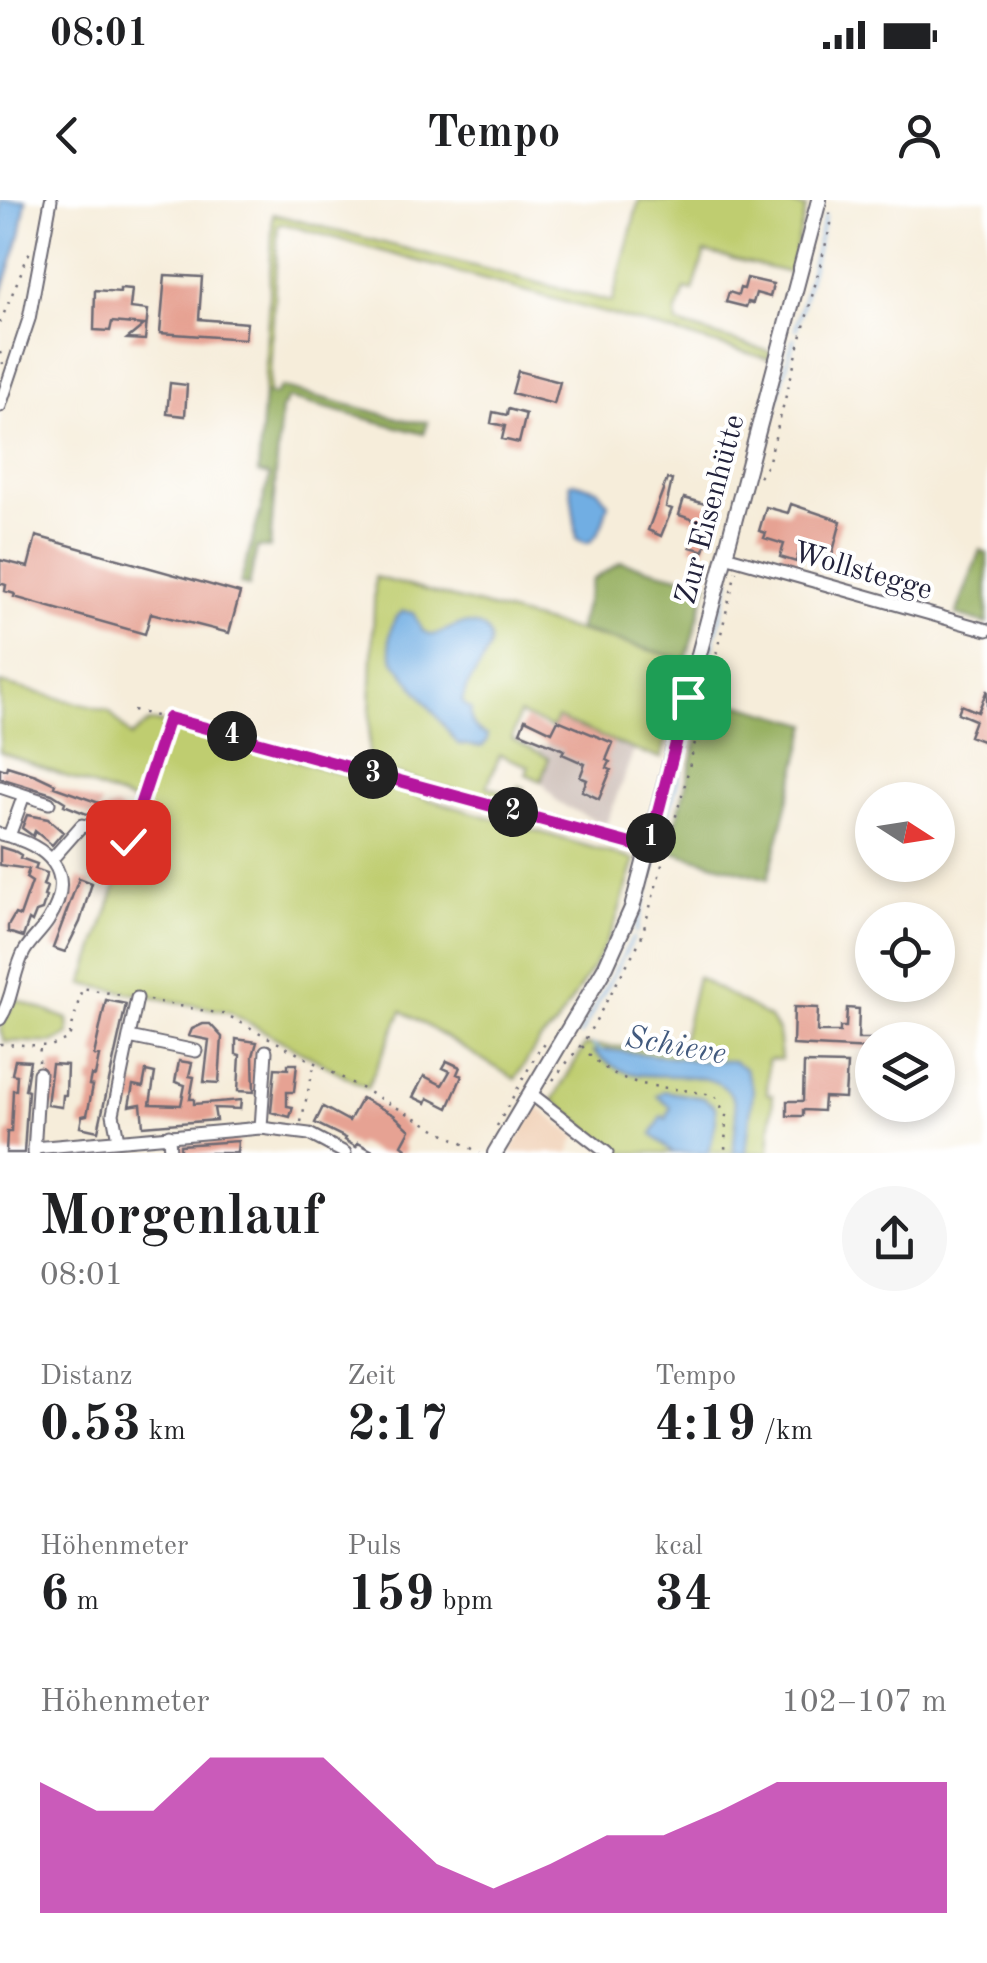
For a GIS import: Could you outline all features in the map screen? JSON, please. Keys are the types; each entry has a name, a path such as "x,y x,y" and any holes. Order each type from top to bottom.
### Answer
{"street":[{"path":"0,406 29,319 51,200"},
{"name":"Zur Eisenhütte","path":"495,1153 614,949 632,908 730,558 819,200"},
{"name":"Wollstegge","path":"730,558 987,630"},
{"path":"0,787 49,803"},
{"path":"0,1018 24,953 47,924 62,882 52,859 38,848 5,835 24,795"},
{"path":"52,859 82,825 128,842"},
{"path":"118,1140 112,1114 137,998"},
{"path":"129,1037 196,1050"},
{"path":"261,1128 266,1051"},
{"path":"38,1073 34,1150 261,1128 314,1136 345,1153"},
{"path":"530,1093 607,1153"},
{"path":"168,1135 170,1153"}],"path":[{"path":"756,482 768,464 831,224 828,200"},
{"path":"0,323 31,249"},
{"path":"568,1060 581,1045 628,964 649,914 732,596 736,578 730,558"},
{"path":"133,710 638,846 651,839"},
{"path":"128,842 169,718"},
{"path":"0,1044 58,1044 69,1038 82,988 227,1015 480,1153"},
{"path":"38,1073 40,1045"},
{"path":"581,1045 597,1064 625,1081 716,1096 726,1115 725,1153"},
{"path":"297,1132 315,1064"}],"shaded area":[{"path":"556,718 634,750 606,825 558,803 541,781 549,759 537,753 541,745 546,746"},
{"path":"537,1107 576,1137 569,1153 510,1153"}],"green space":[{"path":"639,200 777,200 806,208 790,273 705,252 693,291 685,289 676,315 677,324 771,352 769,359 281,223 269,394 264,393 273,214 612,302"},
{"path":"281,387 409,421 428,422 424,434 288,398 281,409 270,548 257,547 249,586 240,584 270,476 258,473 264,393 275,395"},
{"path":"980,550 987,553 987,624 956,615"},
{"path":"621,562 708,583 686,660 578,630 592,580"},
{"path":"375,577 686,660 661,758 557,718 552,728 519,714 512,739 549,758 541,781 526,774 529,766 500,755 487,786 513,796 518,786 524,788 516,808 368,766"},
{"path":"0,683 109,711 131,737 149,722 171,724 635,860 615,924 598,959 554,1028 540,1040 515,1079 402,1011 367,1088 229,1012 83,984 143,805 0,752"},
{"path":"708,696 808,724 768,879 669,851"},
{"path":"697,977 770,1018 778,1031 781,1059 768,1060 767,1094 773,1095 769,1153 617,1153 553,1100 585,1045 680,1050"},
{"path":"15,999 68,1019 69,1034 53,1043 4,1041 0,1029"}],"water":[{"path":"0,200 26,200 20,236 0,298"},
{"path":"570,483 597,489 608,503 599,532 587,543 577,539"},
{"path":"403,611 413,613 423,631 431,635 464,624 489,634 487,652 462,702 471,710 474,726 487,735 482,747 458,744 395,662 390,635"},
{"path":"593,1051 733,1061 745,1068 753,1090 746,1153 734,1153 735,1105 720,1084 692,1077 629,1073"},
{"path":"664,1091 703,1098 715,1106 709,1153 674,1153 652,1135 671,1107 657,1096"}],"building":[{"path":"165,275 202,277 199,319 247,323 245,339 160,333"},
{"path":"747,278 773,284 770,297 756,293 753,303 748,302 746,307 726,302 729,292 738,295 740,288 744,289"},
{"path":"120,288 132,289 130,308 148,310 145,340 127,339 144,325 112,322 110,331 94,330 95,290 120,292"},
{"path":"518,371 560,382 554,404 512,393"},
{"path":"170,383 187,385 185,416 167,414"},
{"path":"508,409 526,414 519,443 502,439 505,426 491,423 493,412 507,415"},
{"path":"667,479 672,480 666,507 672,509 661,536 648,530"},
{"path":"684,498 712,506 704,551 690,547 697,521 679,515"},
{"path":"791,504 841,521 832,555 800,547 796,562 780,557 784,544 764,538 766,533 759,531 766,507 788,513"},
{"path":"36,536 240,593 229,633 151,613 145,634 14,597 0,583 0,560 28,567"},
{"path":"987,690 987,743 969,736 975,720 958,713 961,705 978,712"},
{"path":"525,719 552,732 558,720 613,743 606,760 611,770 599,799 582,791 587,780 580,777 585,764 562,754 564,750 520,732"},
{"path":"7,766 102,804 97,815 118,808 130,818 127,826 112,824 64,805 52,794 0,778 0,768 6,770"},
{"path":"27,815 48,819 63,832 52,845 35,831 33,836 22,828"},
{"path":"0,847 16,852 20,858 37,864 35,869 47,873 42,910 36,912 32,922 29,920 23,937 8,932 8,926 15,914 20,916 32,882 26,878 29,869 0,865"},
{"path":"79,878 92,883 80,922 65,952 53,948"},
{"path":"106,1000 126,1004 98,1131 80,1127 82,1116 87,1115 93,1086 89,1085 99,1056 94,1055"},
{"path":"794,1007 818,1008 817,1032 840,1032 840,1027 846,1027 847,1008 859,1009 855,1048 793,1045"},
{"path":"210,1024 222,1037 219,1083 204,1082 209,1040 189,1036 192,1029"},
{"path":"236,1039 257,1042 253,1056 254,1092 238,1091 240,1055 236,1054"},
{"path":"15,1060 30,1061 25,1090 28,1091 24,1153 6,1153 16,1090 17,1075 12,1074"},
{"path":"179,1061 192,1063 190,1099 194,1099 194,1104 241,1100 240,1109 214,1108 216,1120 143,1126 141,1104 129,1106 133,1085 143,1087 146,1071 155,1073 150,1104 181,1105 185,1085 175,1082"},
{"path":"447,1061 460,1067 457,1074 462,1076 448,1108 428,1098 426,1103 413,1097 424,1076 442,1085 450,1071 443,1068"},
{"path":"804,1063 847,1064 845,1098 824,1097 823,1111 803,1110 803,1116 787,1116 787,1101 803,1101"},
{"path":"52,1064 67,1065 62,1107 47,1105"},
{"path":"288,1064 297,1064 294,1092 287,1092 287,1106 293,1107 290,1117 271,1112 275,1068 288,1069"},
{"path":"362,1098 394,1115 410,1130 402,1145 406,1148 403,1153 377,1153 358,1143 356,1147 315,1123 323,1107 349,1121"},
{"path":"238,1141 237,1153 180,1153 180,1145"}],"waterway":[{"name":"Schieve","path":"796,329 825,216"},
{"name":"Schieve","path":"760,464 794,338"},
{"name":"Schieve","path":"662,840 730,579"},
{"name":"Schieve","path":"636,932 660,845"},
{"name":"Schieve","path":"580,1035 633,938"},
{"name":"Schieve","path":"593,1045 602,1052"}],"route":[{"path":"128,842 169,718 638,846 651,839 688,697"}]}
